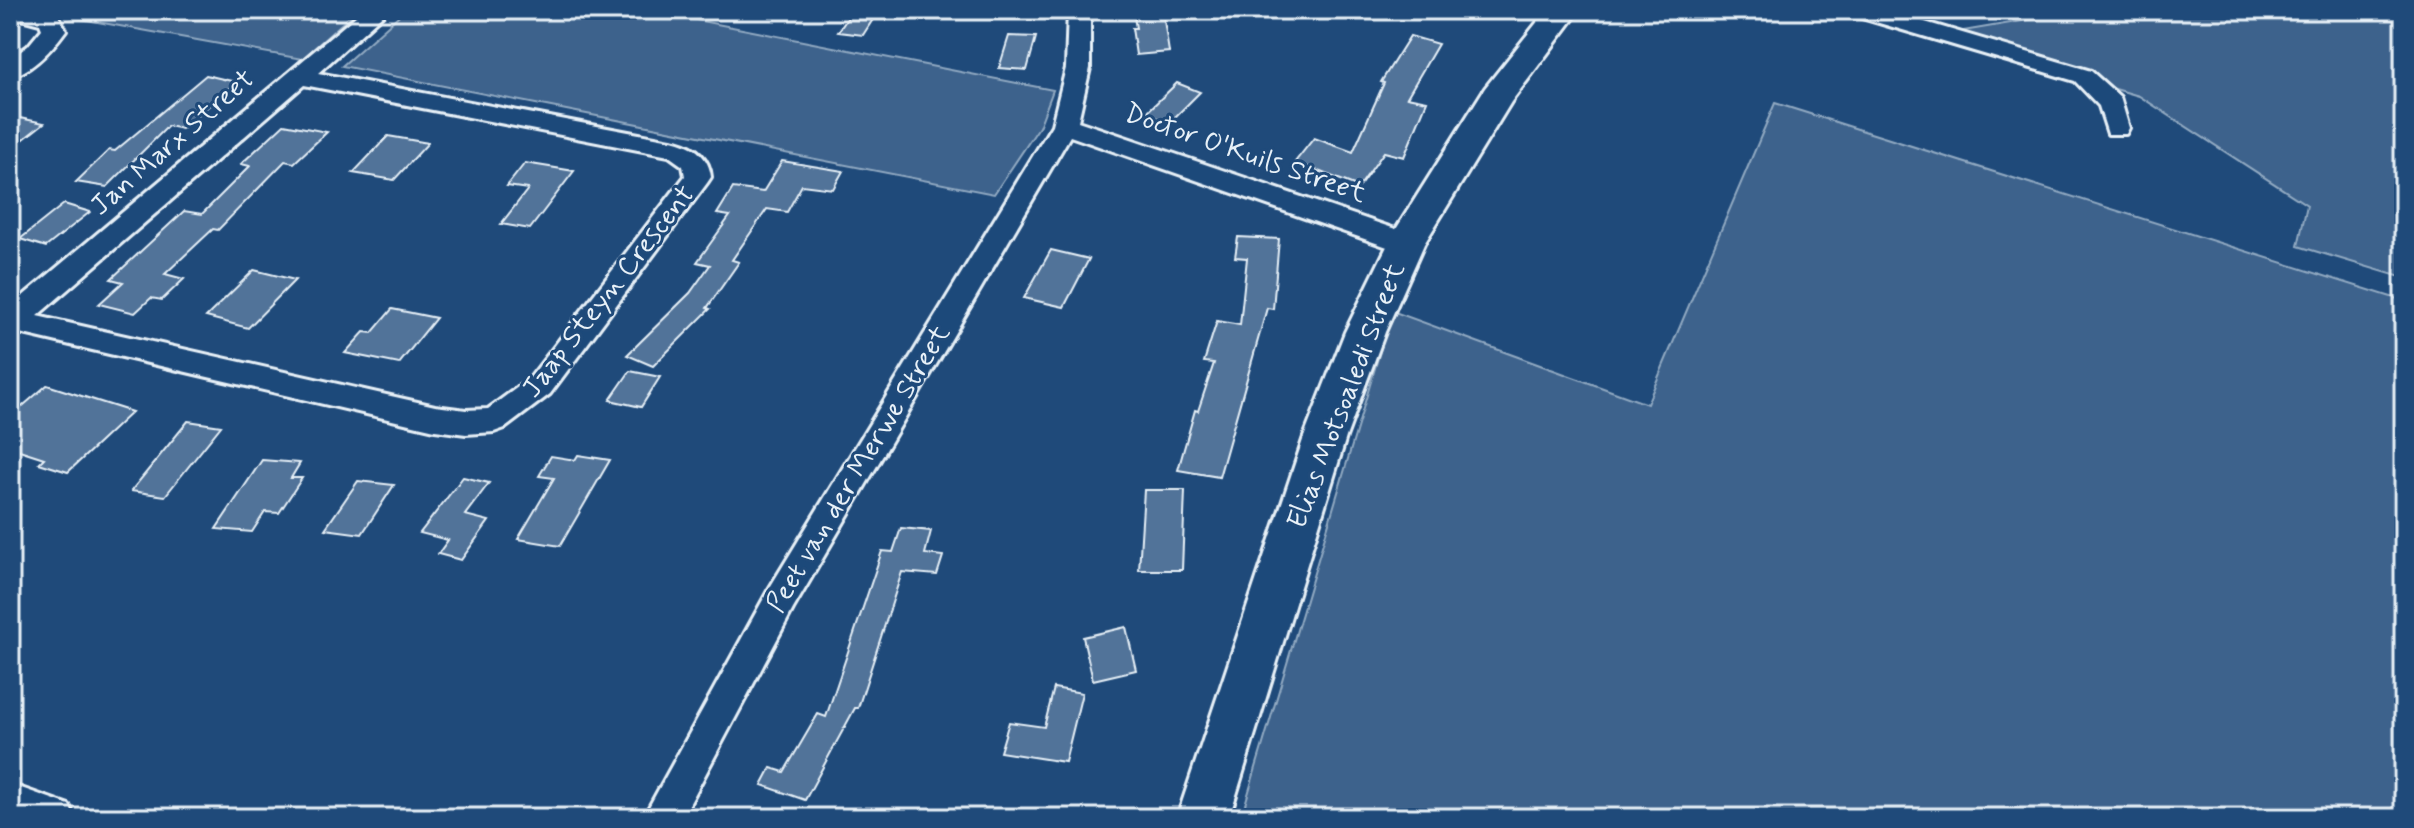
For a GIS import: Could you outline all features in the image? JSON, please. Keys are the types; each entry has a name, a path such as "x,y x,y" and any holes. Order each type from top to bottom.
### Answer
{"street":[{"path":"10,70 36,51 54,30 50,20 14,10"},
{"name":"Jan Marx Street","path":"12,322 377,10"},
{"name":"Peet van der Merwe Street","path":"662,818 781,599 1064,125 1079,77 1082,49 1079,10"},
{"name":"Elias Motsoaledi Street","path":"1203,818 1325,437 1365,332 1406,243 1497,96 1564,10"},
{"path":"1860,10 2083,76 2111,103 2117,128"},
{"name":"Jaap Steyn Crescent","path":"12,322 435,418 466,422 494,420 540,386 698,177 698,168 691,157 676,149 297,76"},
{"name":"Doctor O'Kuils Street","path":"1064,125 1406,243"},
{"path":"10,802 56,818"}],"shaded area":[{"path":"31,10 357,10 302,59"},
{"path":"405,10 645,10 1053,90 1039,127 994,194 342,66"},
{"path":"2067,10 2404,10 2404,278 2298,246 2307,205 2139,96 1934,36 2069,13"},
{"path":"1775,103 2404,301 2404,818 1241,818 1392,311 1647,404"}],"building":[{"path":"853,10 877,13 863,35 838,32"},
{"path":"1163,14 1169,52 1136,55 1132,28 1136,28 1134,17"},
{"path":"1009,36 1036,37 1027,70 999,68"},
{"path":"1410,36 1438,44 1407,97 1427,101 1404,157 1384,152 1359,187 1295,162 1314,138 1353,152 1384,83 1381,82"},
{"path":"206,75 236,82 182,129 168,126 107,187 76,182 109,150 115,151"},
{"path":"1177,83 1200,92 1169,123 1146,113"},
{"path":"10,116 44,123 10,150"},
{"path":"284,124 327,132 294,163 285,161 218,230 213,229 165,274 184,279 162,300 151,298 135,313 99,304 123,282 111,279 184,211 202,214 250,166 241,164"},
{"path":"388,136 428,143 394,180 353,173"},
{"path":"782,161 843,171 833,189 802,185 787,212 767,209 732,260 739,262 707,308 710,309 653,366 627,355 690,293 710,265 697,262 730,216 717,214 733,188 763,192"},
{"path":"525,163 574,171 530,229 501,224 528,189 507,186"},
{"path":"64,204 90,212 46,247 20,239"},
{"path":"1238,237 1279,239 1273,309 1267,308 1219,477 1178,470 1195,410 1198,411 1214,363 1204,362 1217,321 1240,325 1247,258 1235,257"},
{"path":"1051,250 1089,259 1064,307 1024,298"},
{"path":"254,270 295,280 248,328 206,317"},
{"path":"392,309 436,318 399,364 345,353 364,332 372,333"},
{"path":"630,371 660,377 641,407 610,400"},
{"path":"47,385 132,412 68,472 39,463 44,458 10,447 10,417"},
{"path":"188,421 221,426 165,496 131,491"},
{"path":"578,455 610,460 560,546 518,539 554,478 539,476 551,456 575,460"},
{"path":"262,460 300,463 291,478 302,478 279,513 265,512 252,532 216,529"},
{"path":"463,477 489,483 465,515 489,521 461,560 438,554 448,540 420,533"},
{"path":"358,481 394,485 362,534 325,529"},
{"path":"1144,490 1185,490 1182,570 1139,570"},
{"path":"901,528 931,531 925,554 943,556 937,575 902,572 858,708 855,708 805,800 762,785 771,768 784,772 818,714 826,717 882,551 893,552"},
{"path":"1126,627 1136,670 1093,680 1083,637"},
{"path":"1054,688 1082,693 1065,762 1000,752 1009,722 1044,727"}]}
